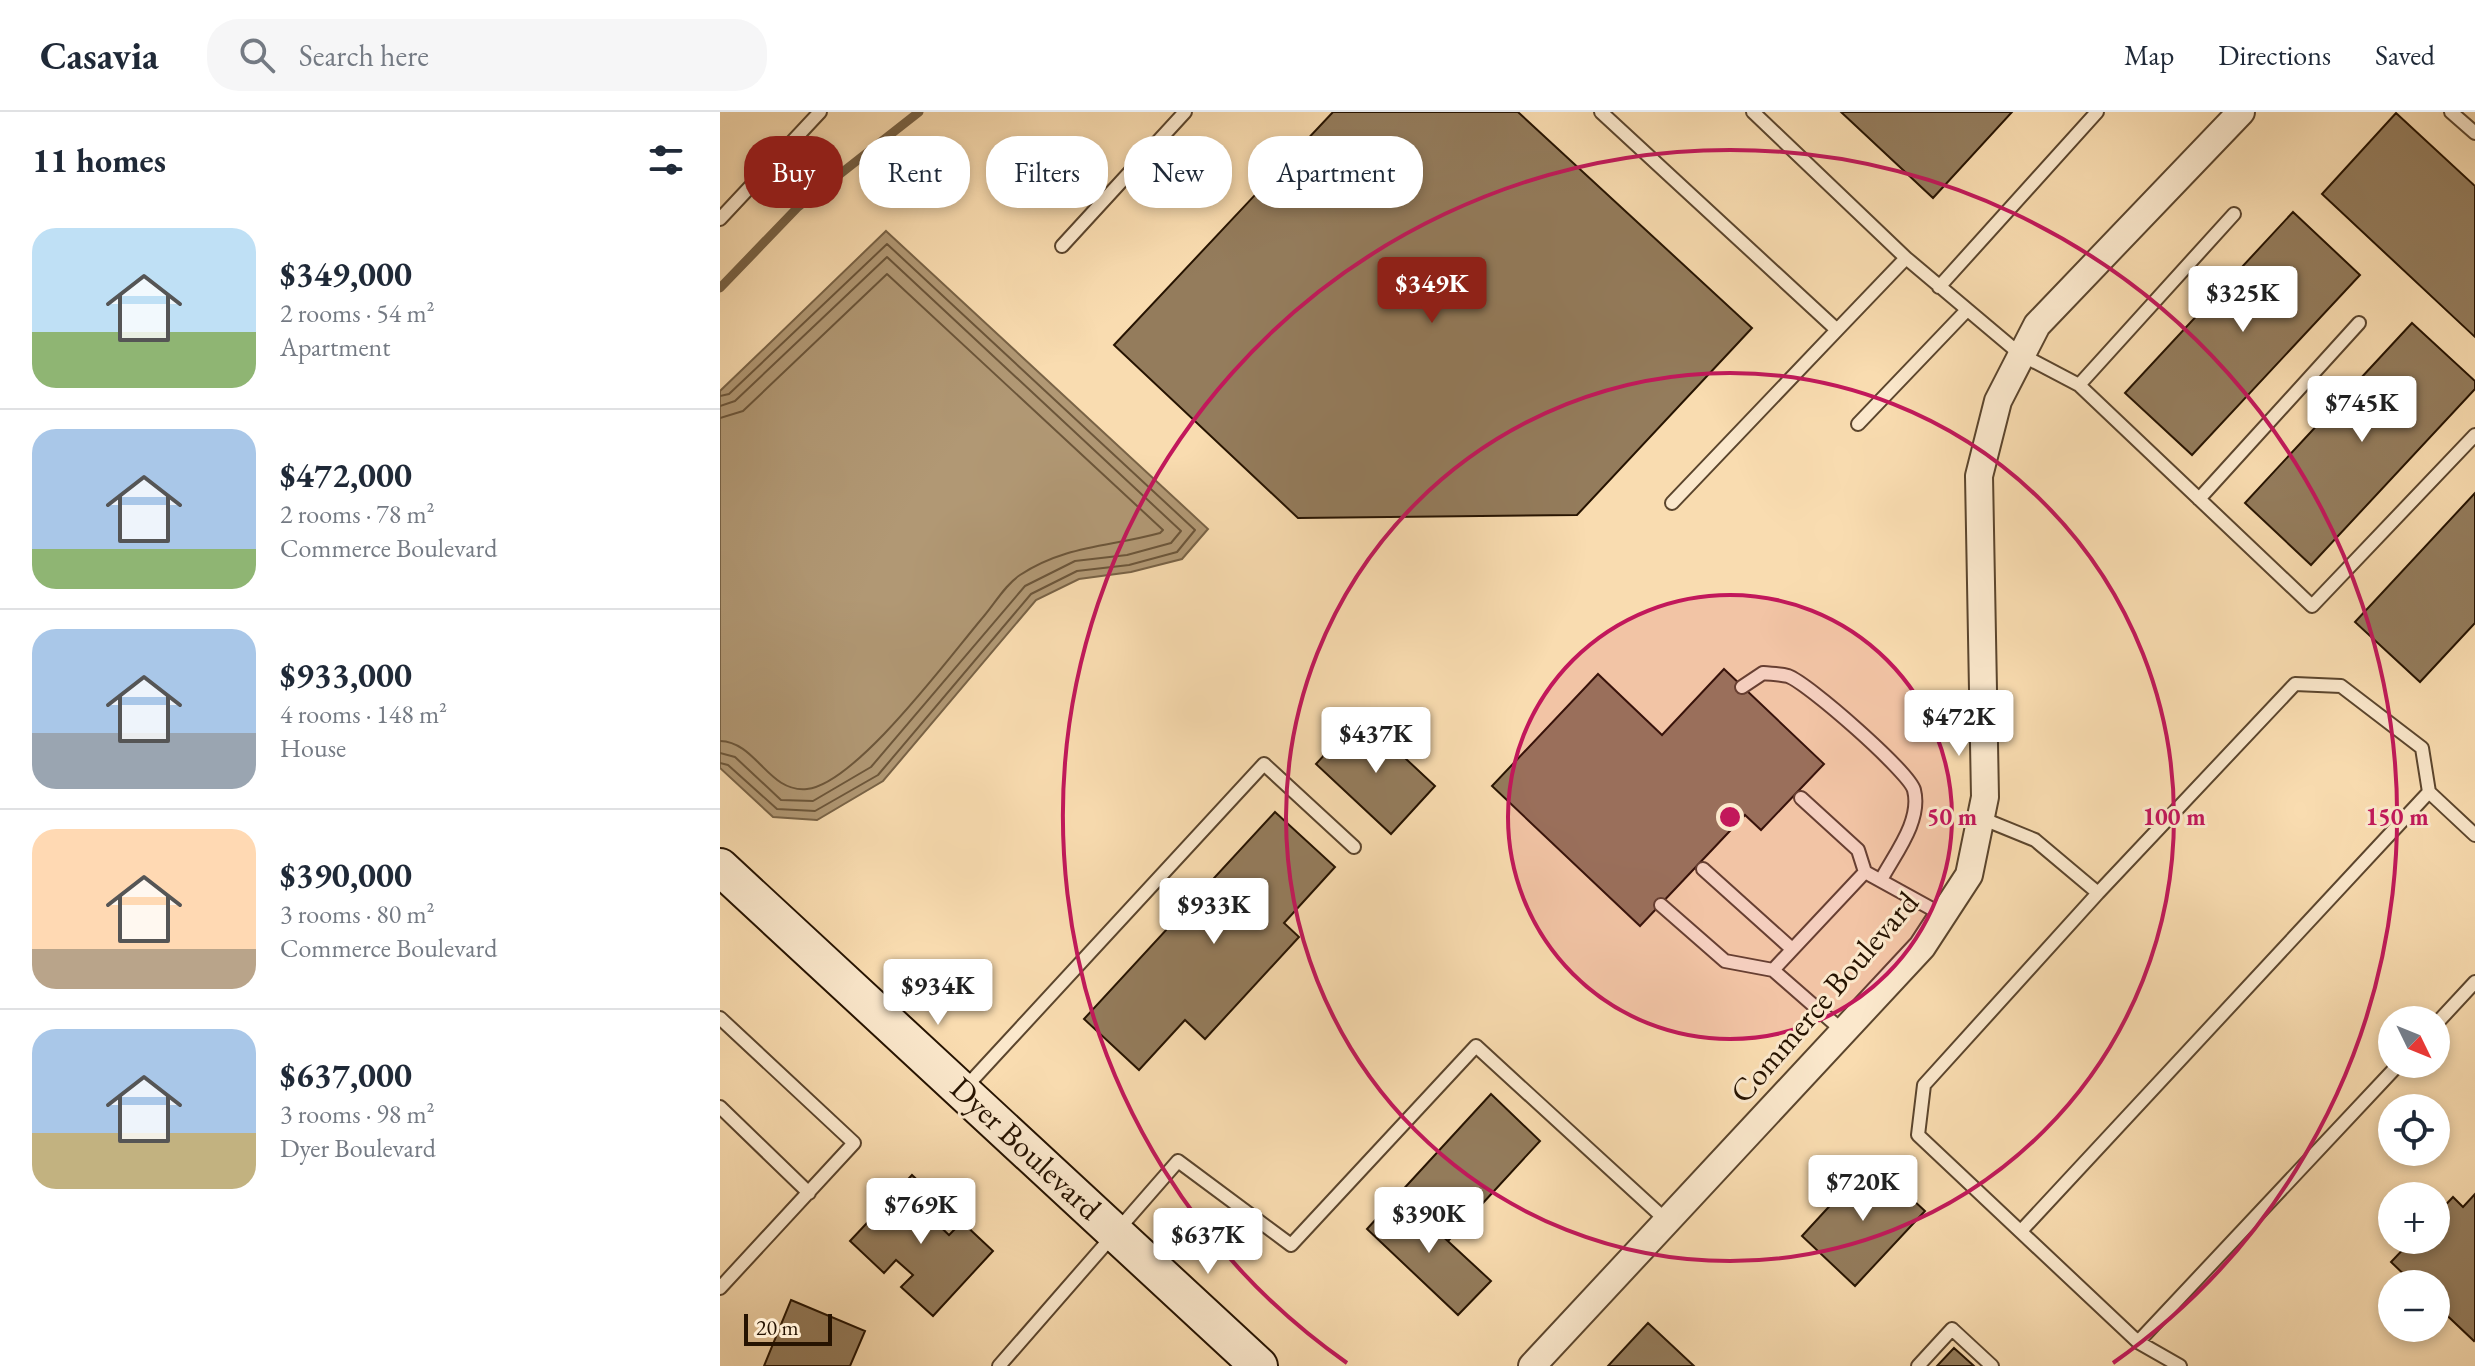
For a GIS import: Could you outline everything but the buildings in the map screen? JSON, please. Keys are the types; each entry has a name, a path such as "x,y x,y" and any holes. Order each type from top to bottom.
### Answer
{"main road":[{"name":"Dyer Boulevard","path":"720,867 1259,1366"}],"street":[{"name":"Commerce Boulevard","path":"1532,1366 1922,947 1969,875 1985,797 1979,476 1998,401 2037,325 2241,112"}],"lane":[{"path":"720,219 820,112"},
{"path":"1062,246 1185,112"},
{"path":"1601,112 1837,330"},
{"path":"1753,112 1939,287 2020,354 2079,385 2312,606 2475,435"},
{"path":"1939,287 2097,112"},
{"path":"2451,112 2475,133"},
{"path":"2079,385 2234,214"},
{"path":"1672,503 1906,258"},
{"path":"1858,424 1967,310"},
{"path":"2199,499 2359,323"},
{"path":"1742,687 1763,673 1788,676 1813,691 1902,772 1914,788 1915,807 1910,827 1881,880"},
{"path":"2180,1366 2138,1342 1918,1135 1924,1085 2098,893 2295,684 2341,686 2422,748 2429,792 2475,835"},
{"path":"963,1090 1264,764 1354,847"},
{"path":"2021,1231 2429,792"},
{"path":"1801,798 1858,850 1865,872 1943,915"},
{"path":"1981,818 2035,840 2098,893"},
{"path":"1703,869 1792,949"},
{"path":"1773,970 1865,872"},
{"path":"1661,905 1725,961 1773,970 1844,1032"},
{"path":"2450,1009 2475,982"},
{"path":"720,1018 854,1143 720,1288"},
{"path":"999,1366 1178,1161 1291,1245 1476,1046 1667,1221"},
{"path":"2138,1342 2386,1078"},
{"path":"720,1107 809,1193"},
{"path":"1918,1366 1952,1329 1992,1366"}],"water":[{"path":"886,231 1208,529 1182,559 1131,572 1079,579 1036,600 883,781 817,820 773,817 720,768 720,391"}],"waterway":[{"path":"720,288 798,207 919,112"}]}
